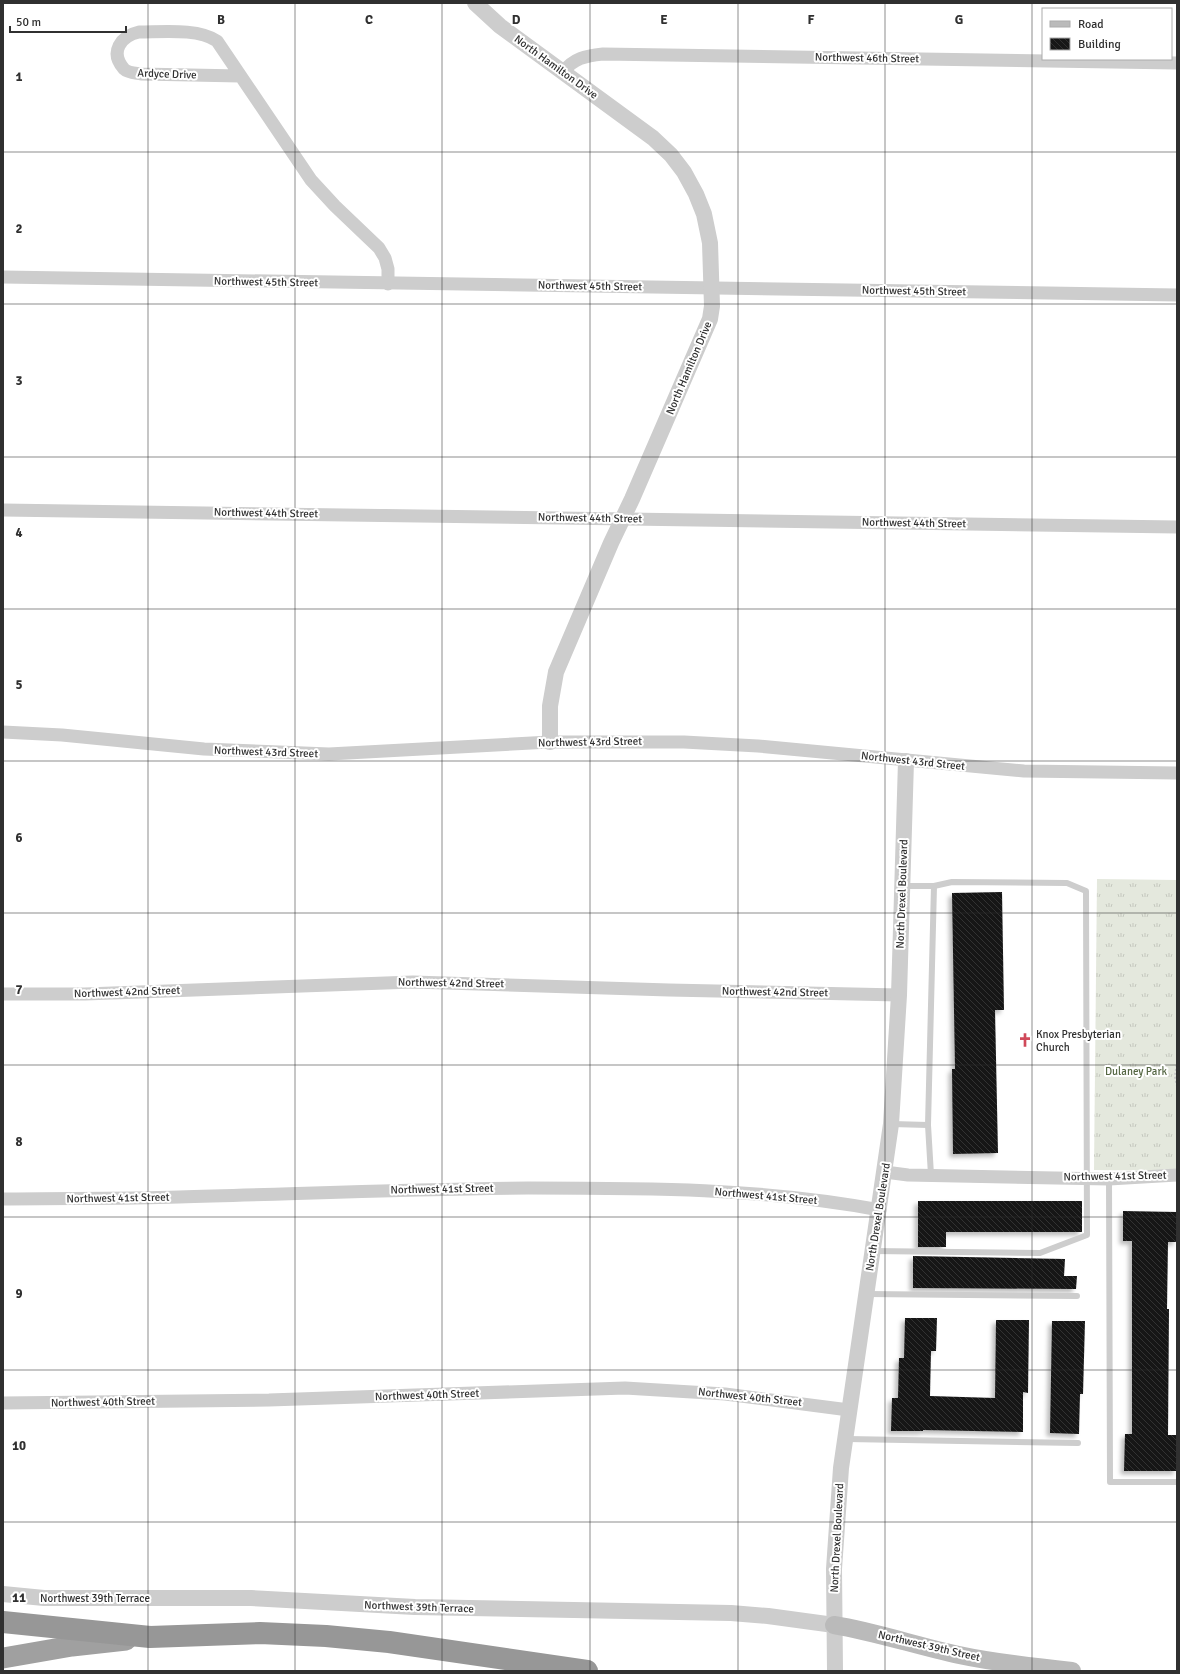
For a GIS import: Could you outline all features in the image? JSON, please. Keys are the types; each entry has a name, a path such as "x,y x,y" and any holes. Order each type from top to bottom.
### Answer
{"highway":[{"path":"3,1622 150,1637"},
{"path":"3,1658 72,1646 150,1637 260,1633 326,1636 389,1642 580,1670 603,1671"}],"main road":[{"name":"Northwest 39th Street","path":"834,1625 961,1655 1007,1663 1072,1671"}],"street":[{"name":"North Hamilton Drive","path":"475,3 500,26 653,138 671,155 684,172 696,194 704,214 710,243 712,287 710,319 556,672 550,706 550,742"},
{"name":"Ardyce Drive","path":"240,76 141,74 129,72 124,69 119,60 117,53 118,45 123,38 130,34 139,32 198,33 209,36 217,41 311,180 335,206 379,248 385,258 388,269 388,284"},
{"name":"Northwest 46th Street","path":"563,72 576,59 603,54 1177,63"},
{"name":"Northwest 45th Street","path":"3,277 388,284 1177,294"},
{"name":"Northwest 44th Street","path":"3,510 1177,527"},
{"name":"Northwest 43rd Street","path":"3,732 62,735 204,749 293,754 359,754 550,742 649,741 711,743 1032,771 1177,773"},
{"name":"North Drexel Boulevard","path":"835,1671 834,1625 836,1534 845,1438 880,1210 891,1124 899,995 906,761"},
{"name":"Northwest 42nd Street","path":"3,994 85,994 413,982 899,995"},
{"name":"Northwest 41st Street","path":"885,1172 931,1175 1109,1179 1177,1175"},
{"name":"Northwest 41st Street","path":"3,1199 180,1197 426,1189 610,1188 678,1189 774,1195 880,1210"},
{"name":"Northwest 40th Street","path":"3,1403 269,1400 625,1388 725,1394 849,1410"},
{"name":"Northwest 39th Terrace","path":"3,1594 44,1598 251,1598 415,1607 731,1613 768,1616 834,1625"}],"lane":[{"path":"873,1251 1040,1253 1087,1235 1086,891 1067,883 952,882 934,886 902,886"},
{"path":"931,1175 928,1125 934,886"},
{"path":"891,1124 928,1125"},
{"path":"1109,1179 1110,1482 1177,1482"},
{"path":"866,1294 1077,1296"},
{"path":"845,1438 1078,1443"}],"path":[{"path":"1177,1064 1175,1076 1177,1085"}],"green space":[{"name":"Dulaney Park","path":"1097,879 1177,880 1177,1171 1094,1170"}],"building":[{"path":"1002,892 1004,1010 995,1010 998,1153 953,1154 952,1069 955,1069 952,893"},
{"path":"918,1201 1082,1201 1082,1232 946,1232 946,1247 918,1247"},
{"path":"1123,1211 1177,1212 1177,1242 1168,1242 1167,1309 1169,1309 1168,1435 1177,1435 1177,1471 1124,1471 1125,1434 1132,1434 1132,1241 1123,1241"},
{"path":"913,1256 1065,1259 1064,1276 1077,1276 1076,1289 913,1288"},
{"path":"905,1318 937,1318 936,1351 931,1351 930,1396 995,1398 996,1320 1029,1320 1028,1393 1023,1392 1023,1432 923,1430 891,1431 892,1398 898,1398 899,1358 904,1358"},
{"path":"1052,1321 1085,1321 1083,1394 1080,1394 1079,1434 1050,1433"}],"place":[{"name":"Knox Presbyterian Church","path":"1025,1040"}]}
